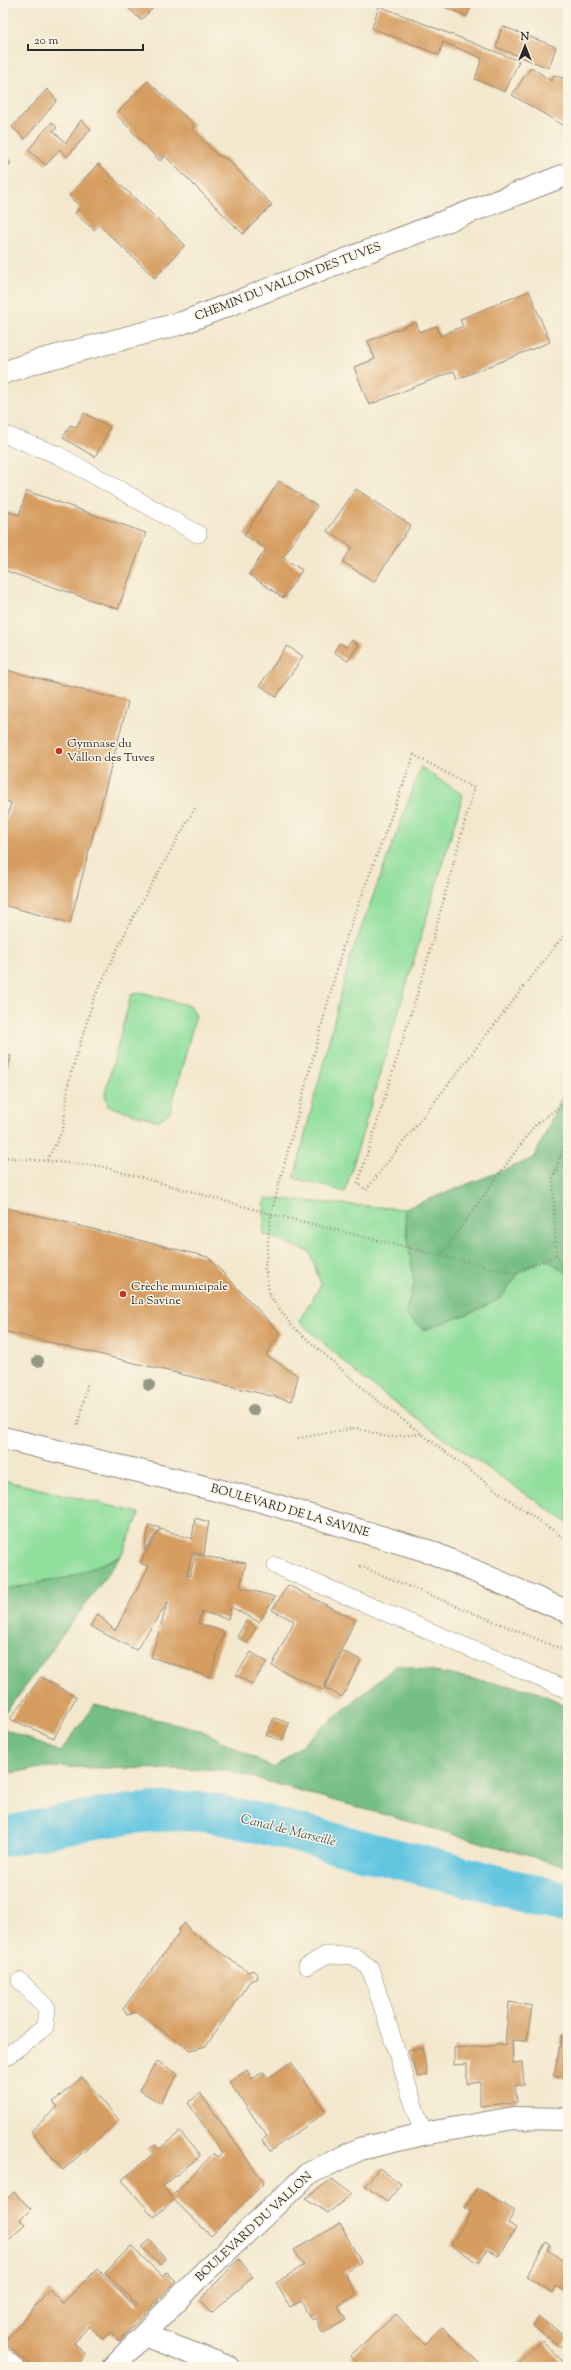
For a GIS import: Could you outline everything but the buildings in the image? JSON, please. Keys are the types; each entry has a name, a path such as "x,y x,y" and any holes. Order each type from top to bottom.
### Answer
{"street":[{"name":"CHEMIN DU VALLON DES TUVES","path":"3,373 35,362 182,323 568,174"},
{"name":"BOULEVARD DE LA SAVINE","path":"3,1438 258,1500 431,1552 568,1612"},
{"name":"BOULEVARD DU VALLON","path":"113,2367 196,2280 308,2174 360,2149 423,2134 514,2118 568,2119"},
{"path":"144,2334 228,2367"}],"lane":[{"path":"3,434 58,455 198,534"},
{"path":"276,1566 568,1690"},
{"path":"307,1966 326,1955 354,1956 370,1968 423,2134"},
{"path":"3,2059 45,2027 46,2008 20,1981"},
{"path":"3,2356 15,2367"}],"path":[{"path":"568,930 366,1190 358,1183 424,972 474,788 414,755 343,946 271,1214 266,1269 270,1296 291,1325 374,1398 512,1502 568,1541"},
{"path":"48,1160 63,1130 69,1080 94,998 131,920 195,808"},
{"path":"441,1255 534,1126 568,1100"},
{"path":"568,1137 553,1176 556,1255 568,1268"},
{"path":"3,1157 100,1166 271,1214 515,1274 556,1255"},
{"path":"553,1176 568,1160"},
{"path":"77,1427 88,1382"},
{"path":"298,1438 356,1428 387,1437 421,1434"}],"green space":[{"path":"421,767 463,795 345,1192 294,1178 350,958"},
{"path":"141,992 190,1006 196,1015 170,1112 158,1121 108,1106 105,1093 131,995"},
{"path":"568,1083 568,1274 545,1259 520,1271 501,1298 473,1312 424,1330 405,1314 414,1285 404,1209 534,1158"},
{"path":"265,1198 404,1209 414,1285 405,1314 424,1330 473,1312 501,1298 520,1271 545,1258 568,1274 568,1523 434,1431 362,1378 299,1321 321,1285 310,1252 263,1234"},
{"path":"3,1480 140,1513 121,1556 70,1577 3,1590"},
{"path":"121,1556 3,1716 3,1590 70,1577"},
{"path":"397,1665 533,1690 568,1706 568,1867 227,1770 48,1767 3,1774 3,1728 60,1752 95,1705 199,1729 274,1768"}],"waterway":[{"name":"Canal de Marseille","path":"3,1837 128,1814 179,1811 205,1812 250,1821 568,1903"}],"place":[{"name":"Gymnase du Vallon des Tuves","path":"59,751"},
{"name":"Crèche municipale La Savine","path":"123,1294"}]}
